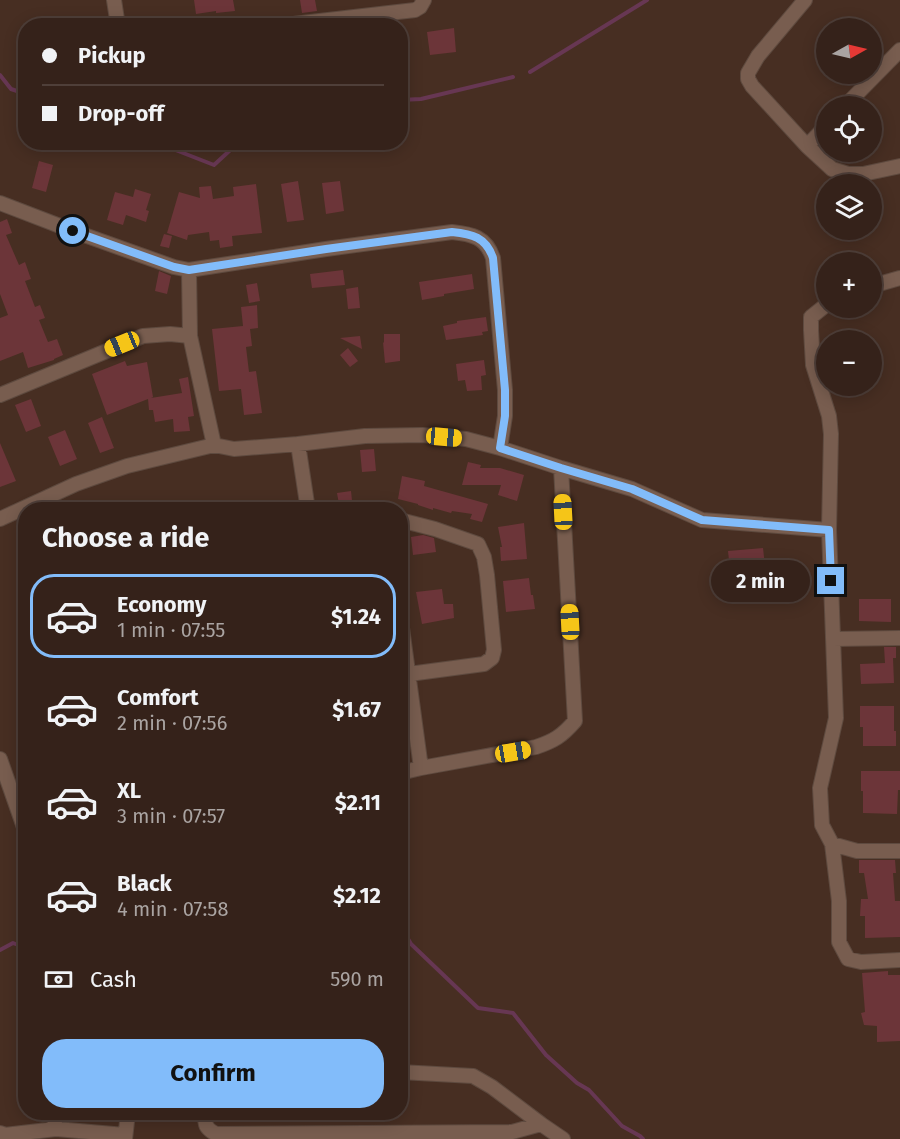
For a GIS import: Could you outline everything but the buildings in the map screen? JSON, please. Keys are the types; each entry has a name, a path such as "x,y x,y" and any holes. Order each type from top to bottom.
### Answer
{"street":[{"path":"114,0 117,18"},
{"path":"346,18 415,10 424,0"},
{"path":"805,0 758,56 748,73 752,86 832,170 848,174 863,174 900,166"},
{"path":"855,96 900,50"},
{"path":"807,146 816,137"},
{"path":"0,203 174,267 189,270 452,232 479,238 486,244 493,258 505,390 505,416 500,448"},
{"path":"189,270 190,336 214,445"},
{"path":"882,283 900,278"},
{"path":"816,313 811,317 813,365 829,416 831,434 829,530 836,700 836,718 820,788 822,825 832,844 839,901 839,942 845,954 848,959 861,962 900,960"},
{"path":"0,395 143,336 170,334 190,336"},
{"path":"37,502 76,484 127,466 214,445 234,449 365,436 422,435 466,439 500,448 632,489 702,520 829,530"},
{"path":"298,444 307,502"},
{"path":"408,771 553,742 575,721 561,468"},
{"path":"0,519 18,511"},
{"path":"408,522 478,544 484,557 487,575 494,650 492,658 483,664 409,674"},
{"path":"833,639 900,638"},
{"path":"408,667 421,768"},
{"path":"0,759 18,810"},
{"path":"832,844 857,851 900,851"},
{"path":"835,869 857,851"},
{"path":"408,1072 473,1076 563,1139"},
{"path":"55,1120 57,1129"},
{"path":"0,1133 5,1135 57,1129 125,1137 127,1120"},
{"path":"205,1120 209,1131 216,1134 512,1132 541,1125"}],"waterway":[{"path":"530,72 647,0"},
{"path":"0,75 11,89 18,91"},
{"path":"408,100 421,99 513,77"},
{"path":"176,150 214,165 230,150"},
{"path":"408,939 478,1008 513,1013 546,1055 577,1083 589,1090 622,1126 643,1139"},
{"path":"0,950 13,943 18,945"}],"route":[{"path":"73,231 182,270 196,270 452,232 479,238 486,244 493,258 505,390 505,416 500,448 632,489 702,520 829,530 831,581"}]}
